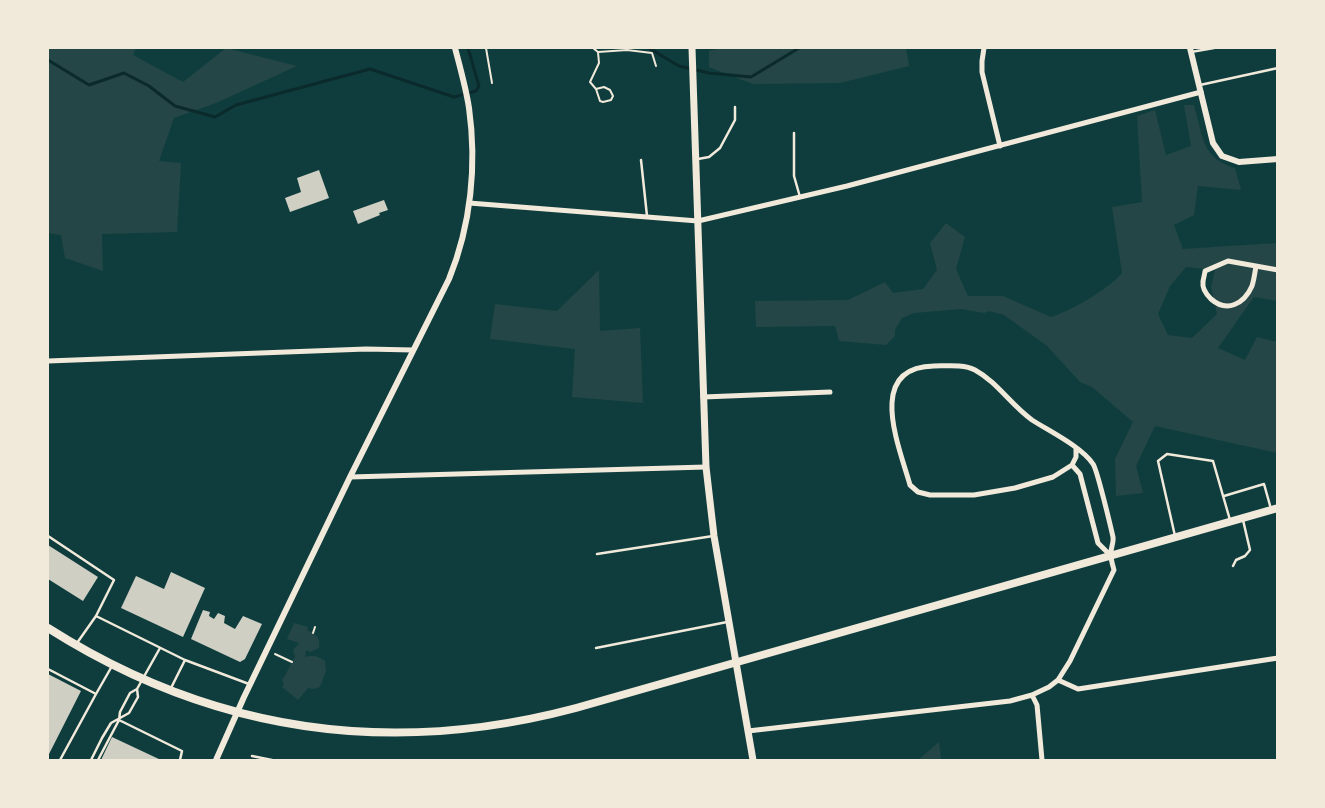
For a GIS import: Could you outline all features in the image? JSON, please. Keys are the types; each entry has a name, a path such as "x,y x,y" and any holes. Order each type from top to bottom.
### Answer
{"main road":[{"path":"692,48 706,467 714,536 753,760"},
{"path":"48,628 75,646 112,666 170,690 237,713 284,723 353,732 402,734 460,730 520,722 556,714 1274,509"}],"street":[{"path":"216,760 250,684 350,476 449,279 457,259 467,224 470,203 472,147 464,83 455,48"},
{"path":"984,48 982,72 1000,146"},
{"path":"1190,50 1212,142 1222,156 1239,162 1278,159"},
{"path":"470,203 698,221 1000,146 1200,89"},
{"path":"1256,266 1252,285 1244,298 1234,305 1226,307 1218,305 1207,295 1202,283 1206,271 1228,261 1256,266 1278,270"},
{"path":"48,361 366,349 412,350"},
{"path":"748,731 1010,701 1032,695 1049,687 1058,680 1070,661 1114,570 1111,556 1113,538 1094,464 1076,448 1030,418 998,387 974,368 922,366 906,372 894,388 891,405 892,421 910,485 918,492 974,495 1015,488 1053,477 1072,465 1076,458 1076,448"},
{"path":"703,397 830,392"},
{"path":"1072,465 1080,474 1098,543 1111,556"},
{"path":"350,476 706,467"},
{"path":"1058,680 1078,689 1278,658"},
{"path":"1032,695 1037,705 1042,760"}],"lane":[{"path":"1190,50 1214,48"},
{"path":"1200,89 1278,68"},
{"path":"696,159 709,157 720,148 735,120 735,107"},
{"path":"794,133 794,176 800,197"},
{"path":"641,160 648,218"},
{"path":"1176,537 1158,461 1167,454 1213,461 1231,522"},
{"path":"1224,496 1264,484 1274,509"},
{"path":"1233,566 1236,560 1245,556 1250,550 1242,518"},
{"path":"48,536 114,580 96,616 75,646"},
{"path":"597,554 714,536"},
{"path":"96,616 185,660 250,684"},
{"path":"596,648 729,622"},
{"path":"91,760 111,723 129,713 138,697 137,689 160,648"},
{"path":"170,690 185,660"},
{"path":"60,760 112,666"},
{"path":"48,669 96,694"},
{"path":"98,760 119,720 120,712 130,693 137,689"},
{"path":"119,720 182,751 180,760"},
{"path":"252,756 272,760"}],"path":[{"path":"486,48 492,83"},
{"path":"593,48 598,52 627,50 652,53 656,66"},
{"path":"596,89 604,87 610,90 613,96 611,100 600,101 596,89 590,82 599,63 598,52"},
{"path":"313,633 315,627"},
{"path":"275,654 292,662"}],"shaded area":[{"path":"48,48 136,48 133,55 183,82 226,48 297,66 216,103 174,118 159,161 181,163 177,232 102,234 103,271 65,258 61,235 48,233"},
{"path":"722,48 906,48 909,66 840,83 753,84 709,67 709,51"},
{"path":"1184,105 1194,105 1202,136 1209,152 1224,164 1235,168 1241,190 1198,186 1194,215 1174,225 1183,249 1277,243 1277,301 1254,297 1218,348 1245,360 1257,337 1277,342 1277,453 1155,426 1136,466 1143,493 1116,496 1115,459 1133,422 1092,387 1080,382 1047,346 1004,315 989,311 984,313 961,309 914,313 902,318 895,330 895,336 886,345 839,341 835,326 756,327 755,301 848,300 885,282 893,293 923,289 937,270 930,243 946,223 965,237 956,269 968,296 1003,296 1051,317 1059,314 1079,305 1099,292 1122,273 1112,207 1142,202 1137,116 1155,110 1166,155 1191,146","holes":["1186,267 1215,270 1211,287 1217,314 1192,338 1168,335 1158,314 1170,286"]},
{"path":"599,270 600,331 640,328 643,403 572,397 575,349 490,339 495,304 557,311"},
{"path":"294,623 308,627 307,630 317,637 319,648 310,652 306,650 305,657 318,657 325,661 326,671 320,687 308,688 298,700 282,687 284,684 282,680 295,657 293,650 299,643 287,639"},
{"path":"939,742 941,760 918,760"}],"building":[{"path":"319,170 329,198 290,212 285,198 301,192 297,178"},
{"path":"384,200 388,210 358,224 353,211"},
{"path":"48,545 98,577 83,601 48,579"},
{"path":"171,572 205,588 183,637 121,608 136,576 164,589"},
{"path":"203,610 210,612 209,616 214,619 218,613 225,616 224,623 235,629 243,616 262,624 245,659 240,662 191,639"},
{"path":"48,674 81,691 48,756"},
{"path":"112,737 161,760 101,760"}],"waterway":[{"path":"48,60 89,85 124,73 149,86 175,106 215,117 236,105 370,69 454,97 476,91 479,86 468,48"},
{"path":"649,48 679,66 709,73 751,77 799,48"}]}
